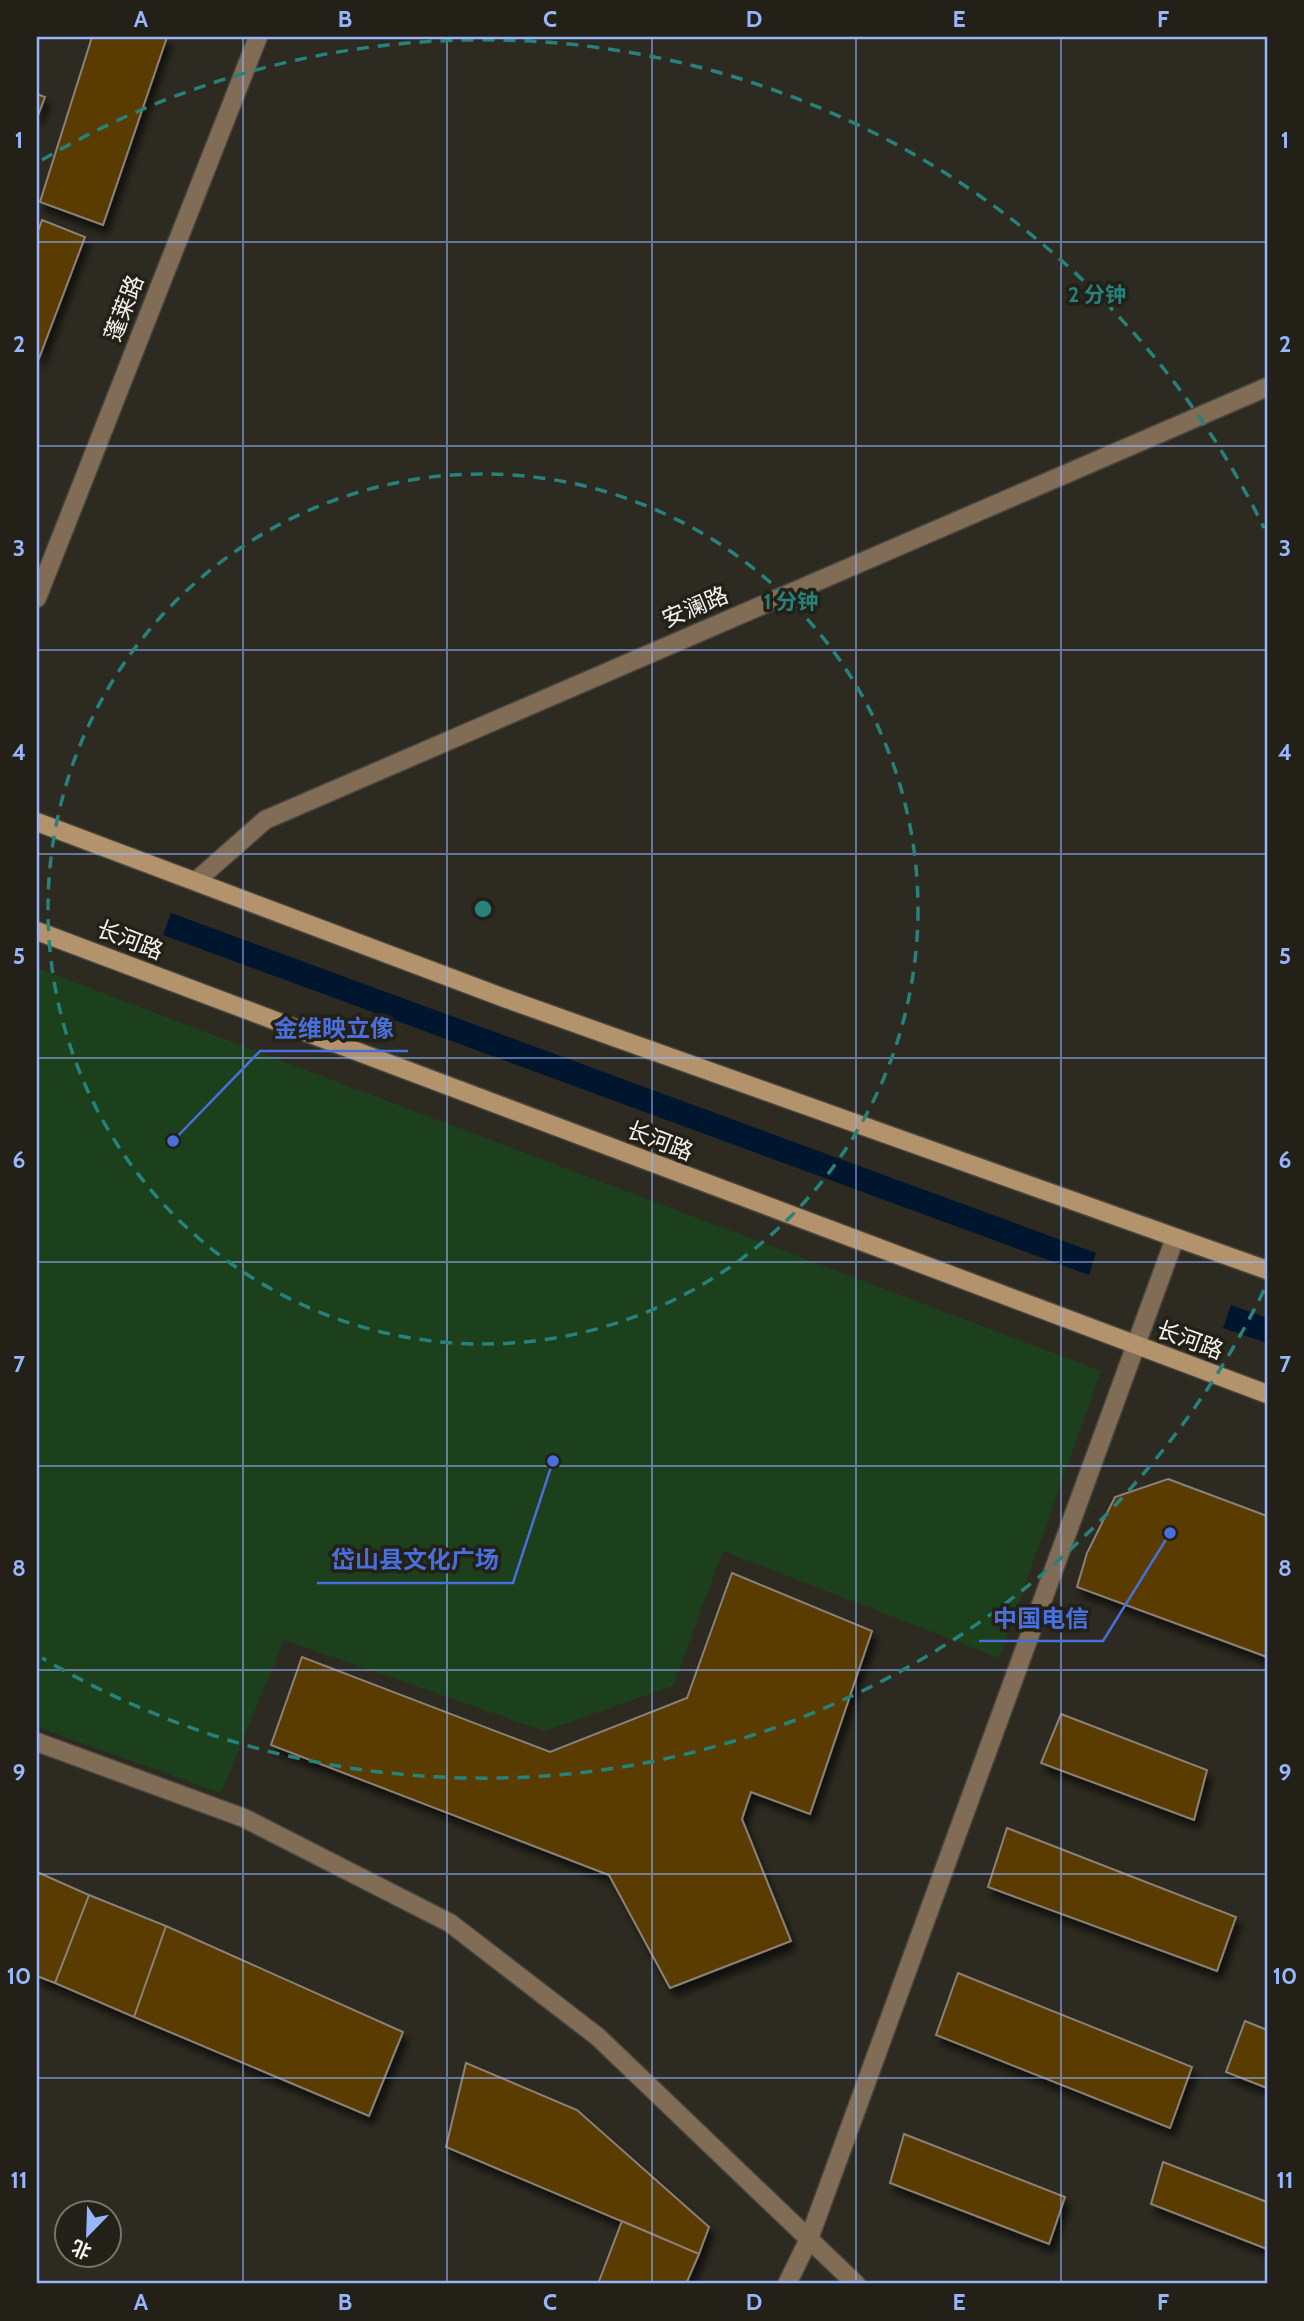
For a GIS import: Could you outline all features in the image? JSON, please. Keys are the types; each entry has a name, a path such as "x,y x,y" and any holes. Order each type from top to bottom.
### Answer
{"main road":[{"path":"37,822 197,880 507,999 1267,1270"},
{"name":"长河路","path":"37,931 1135,1347 1267,1394"}],"street":[{"name":"蓬莱路","path":"37,598 258,37"},
{"name":"安澜路","path":"197,880 265,820 1267,387"},
{"path":"787,2284 809,2239 1175,1238"},
{"path":"37,1742 244,1818 450,1923 598,2037 856,2284"}],"green space":[{"path":"37,968 1101,1371 999,1658 723,1551 673,1686 544,1731 284,1640 221,1793 37,1727"}],"water":[{"path":"171,913 1096,1253 1089,1275 163,935"},
{"path":"1231,1305 1267,1318 1267,1343 1223,1328"}],"building":[{"path":"92,37 167,37 103,225 40,202"},
{"path":"37,94 45,97 37,118"},
{"path":"42,220 85,237 38,361 37,234"},
{"path":"1168,1479 1267,1516 1267,1657 1077,1587 1087,1553 1115,1497"},
{"path":"732,1573 872,1631 810,1814 751,1792 742,1819 791,1941 670,1988 609,1875 271,1745 302,1657 550,1752 687,1698"},
{"path":"1061,1714 1207,1770 1194,1820 1041,1763"},
{"path":"1007,1828 1236,1917 1217,1971 988,1887"},
{"path":"37,1872 89,1895 55,1983 37,1976"},
{"path":"89,1895 166,1926 134,2017 55,1983"},
{"path":"166,1926 403,2032 369,2116 134,2017"},
{"path":"958,1973 1192,2067 1170,2128 936,2035"},
{"path":"1245,2021 1267,2030 1267,2088 1226,2072"},
{"path":"466,2063 577,2110 709,2227 699,2254 446,2147"},
{"path":"904,2134 1065,2197 1049,2244 890,2183"},
{"path":"1163,2162 1267,2202 1267,2249 1151,2204"},
{"path":"622,2221 699,2254 686,2284 598,2284"}],"place":[{"name":"金维映立像","path":"173,1141"},
{"name":"岱山县文化广场","path":"553,1461"},
{"name":"中国电信","path":"1170,1533"}]}
